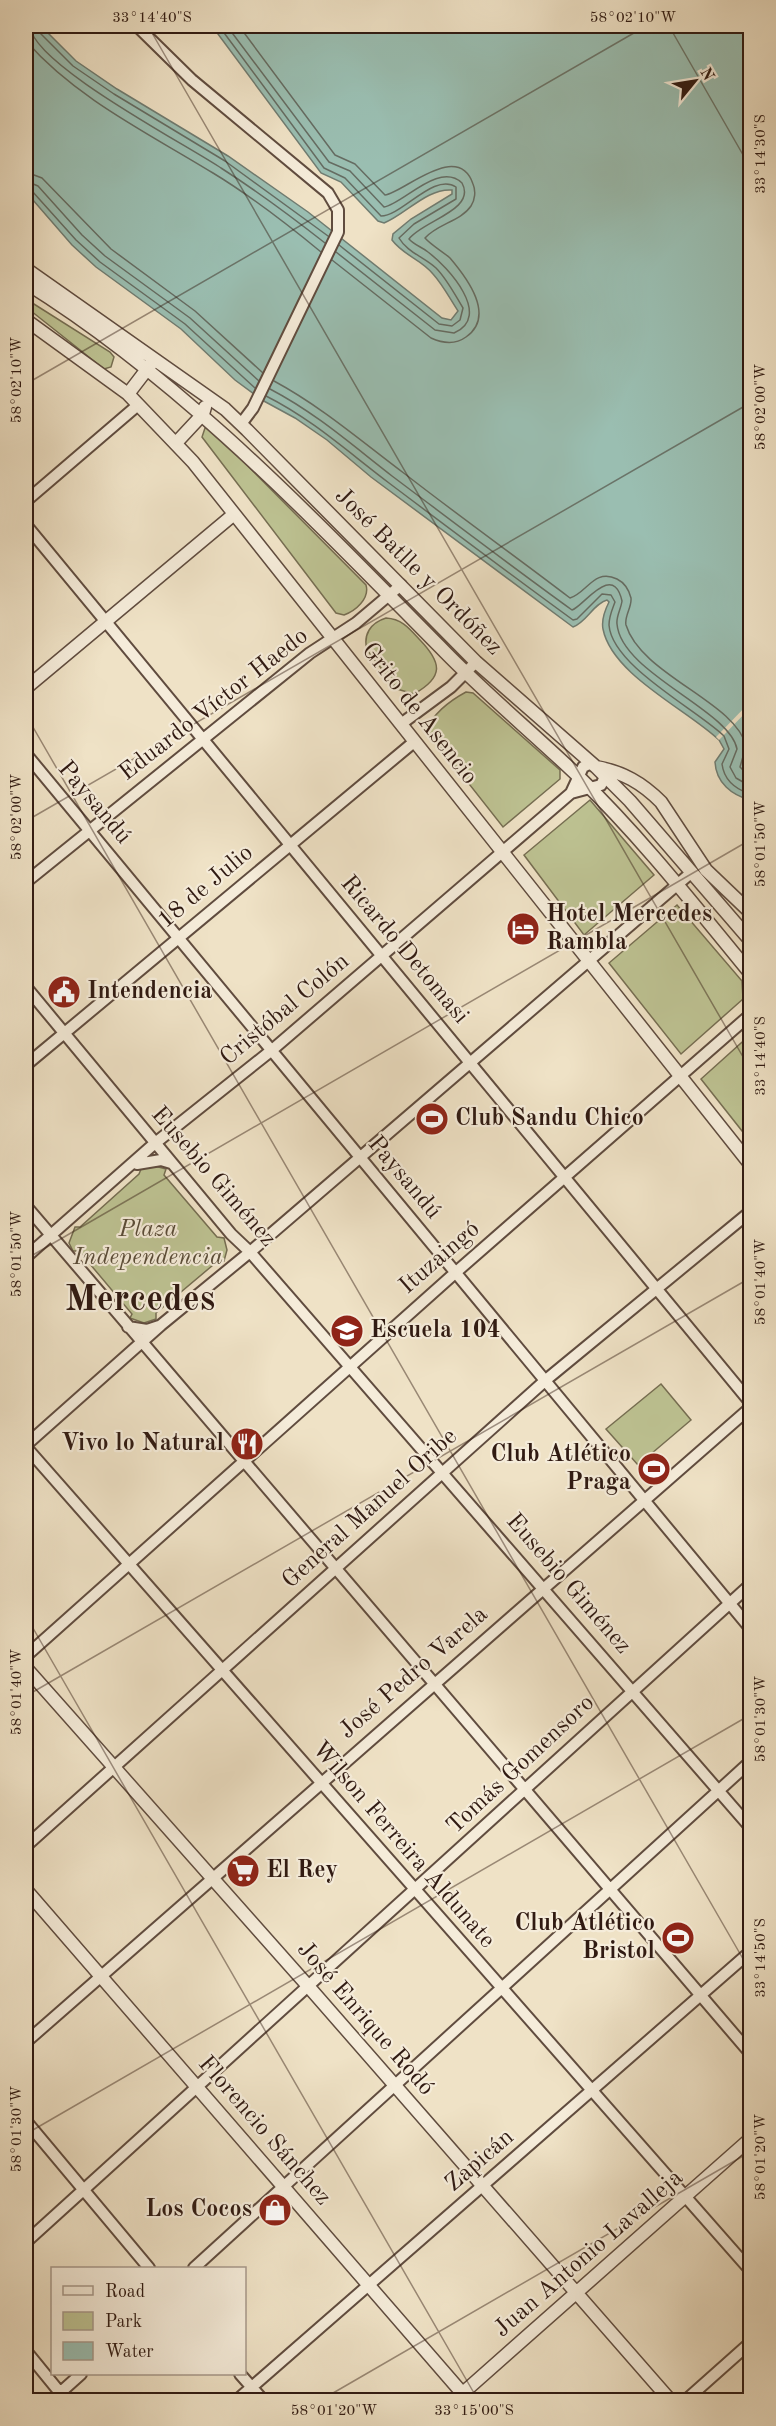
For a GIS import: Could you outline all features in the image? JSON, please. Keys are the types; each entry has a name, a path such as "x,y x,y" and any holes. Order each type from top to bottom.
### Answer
{"street":[{"path":"137,26 192,80 328,193 338,210 338,232 253,408 241,424"},
{"name":"José Batlle y Ordóñez","path":"26,269 150,365 208,398 241,424 476,662 598,769 692,872 750,940"},
{"path":"26,283 116,345 150,365 202,414 465,673 590,788 629,829 750,973"},
{"name":"Grito de Asencio","path":"26,320 128,394 176,443 750,1164"},
{"path":"128,394 150,365"},
{"path":"176,443 202,414 208,398"},
{"path":"26,501 138,405"},
{"path":"26,688 233,514"},
{"name":"Ricardo Detomasi","path":"26,525 750,1402"},
{"name":"Eduardo Víctor Haedo","path":"26,882 202,740 401,585"},
{"path":"401,724 476,662"},
{"name":"18 de Julio","path":"26,1065 414,742"},
{"name":"Paysandú","path":"26,754 359,1157 547,1379 750,1628"},
{"path":"571,793 583,767 624,775 651,792 661,801 706,870 750,912"},
{"path":"571,793 602,785 598,769"},
{"name":"Cristóbal Colón","path":"26,1257 134,1165 154,1144 272,1050 571,793"},
{"path":"26,1446 161,1325 231,1265 250,1252 692,872"},
{"name":"Eusebio Giménez","path":"26,987 231,1234 250,1252 443,1471 750,1827"},
{"name":"Ituzaingó","path":"26,1656 350,1366 750,1015"},
{"path":"134,1165 161,1160 171,1163"},
{"path":"26,1206 141,1344 750,2053"},
{"name":"General Manuel Oribe","path":"26,1846 547,1379 750,1212"},
{"path":"66,1253 65,1233 68,1221"},
{"path":"231,1234 235,1250 231,1265"},
{"path":"128,1327 147,1330 161,1325"},
{"name":"José Pedro Varela","path":"26,2042 320,1782 750,1408"},
{"name":"Wilson Ferreira Aldunate","path":"26,1446 750,2270"},
{"name":"Tomás Gomensoro","path":"26,2242 750,1585"},
{"name":"José Enrique Rodó","path":"26,1668 213,1877 670,2400"},
{"path":"195,2267 750,1762"},
{"name":"Florencio Sánchez","path":"26,1890 369,2285 462,2398"},
{"name":"Zapicán","path":"237,2400 750,1952"},
{"path":"26,2121 148,2267"},
{"name":"Juan Antonio Lavalleja","path":"462,2398 750,2139"},
{"path":"686,2400 750,2343"},
{"path":"26,2351 59,2398 79,2375"},
{"path":"242,2375 263,2400"}],"green space":[{"path":"26,299 110,352 114,357 111,367 104,369 26,307"},
{"path":"205,428 210,428 366,585 364,600 353,611 344,615 336,613 202,437"},
{"path":"386,618 397,620 409,628 427,648 436,663 435,676 431,682 414,694 397,689 367,650 366,639 369,630 380,620"},
{"path":"466,692 473,693 560,770 560,779 503,827 429,733 429,727 436,715"},
{"path":"590,800 654,875 584,935 524,855"},
{"path":"677,905 742,981 743,999 681,1054 609,963"},
{"path":"750,1035 750,1141 701,1079"},
{"name":"Plaza Independencia","path":"151,1165 166,1169 164,1175 217,1237 224,1238 227,1250 224,1261 219,1260 156,1313 156,1319 144,1323 130,1318 132,1314 79,1251 73,1251 69,1243 75,1227 80,1227 139,1174 141,1169"},
{"path":"661,1384 691,1420 638,1465 606,1429"}],"water":[{"path":"26,26 41,26 76,61 117,89 228,156 308,212 442,318 451,320 458,311 440,283 428,269 392,240 393,234 411,219 452,194 452,190 434,193 384,223 378,221 341,182 321,173 212,26 750,26 750,800 731,791 718,776 715,762 724,749 719,740 635,676 609,646 603,629 603,618 609,602 607,600 573,627 371,477 327,440 295,418 262,400 235,380 181,329 96,267 72,245 26,192"}],"pier":[{"path":"750,702 750,708 719,740 716,737"}],"place":[{"name":"Hotel Mercedes Rambla","path":"523,929"},
{"name":"Intendencia","path":"64,992"},
{"name":"Club Sandu Chico","path":"432,1119"},
{"name":"Escuela 104","path":"347,1331"},
{"name":"Vivo lo Natural","path":"247,1444"},
{"name":"Club Atlético Praga","path":"654,1469"},
{"name":"El Rey","path":"243,1871"},
{"name":"Club Atlético Bristol","path":"678,1938"},
{"name":"Los Cocos","path":"275,2210"}],"district":[{"name":"Mercedes","path":"140,1301"}]}
